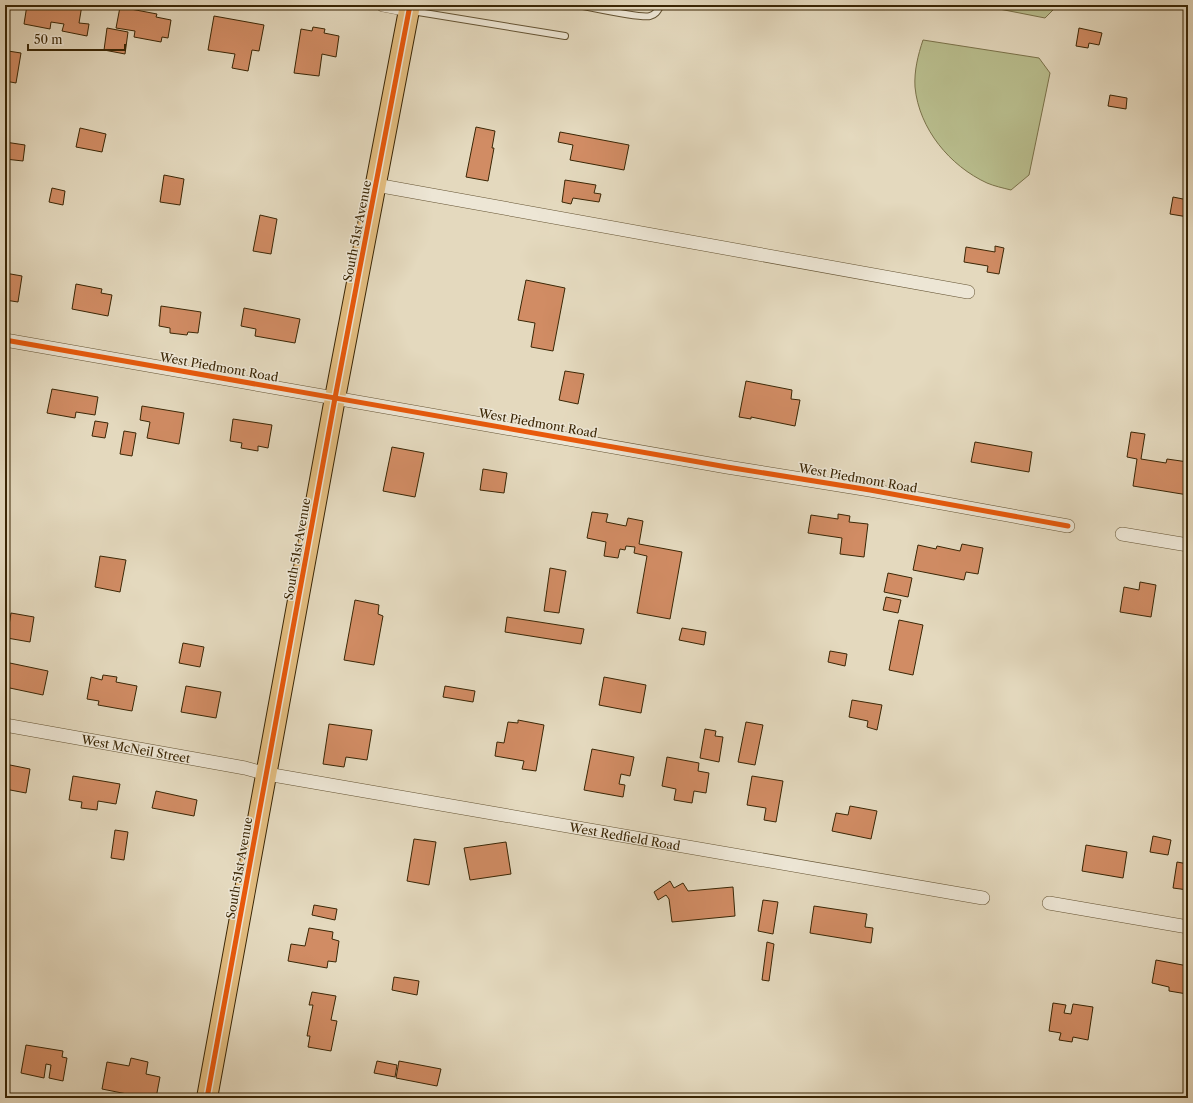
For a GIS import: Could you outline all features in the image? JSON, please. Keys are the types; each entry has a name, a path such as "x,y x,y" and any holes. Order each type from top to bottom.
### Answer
{"main road":[{"name":"South 51st Avenue","path":"207,1098 335,398 409,7"}],"street":[{"path":"383,5 409,7"},
{"path":"376,185 968,292"},
{"name":"West Piedmont Road","path":"5,340 870,490 1068,526"},
{"path":"1122,534 1188,545"},
{"name":"West McNeil Street","path":"5,726 245,768 267,774"},
{"name":"West Redfield Road","path":"267,774 983,898"},
{"path":"1049,903 1188,927"}],"lane":[{"path":"578,5 650,17 657,13 661,5"},
{"path":"409,7 564,36"}],"green space":[{"path":"979,5 1058,5 1045,18"},
{"path":"923,40 1039,58 1050,73 1029,175 1011,190 987,183 973,176 949,156 930,131 923,117 915,87 917,63"}],"building":[{"path":"27,5 82,5 79,23 89,24 87,36 62,31 64,24 51,22 50,29 24,24"},
{"path":"120,7 157,14 156,17 171,20 168,38 162,37 161,42 134,37 135,31 116,28"},
{"path":"214,16 264,25 259,51 252,50 248,71 232,68 235,54 208,50"},
{"path":"313,27 325,29 324,33 339,36 336,57 322,54 319,76 294,73 301,29 312,31"},
{"path":"107,28 128,32 125,54 104,50"},
{"path":"1079,28 1102,33 1099,45 1089,43 1088,48 1076,46"},
{"path":"8,51 21,53 16,83 5,81 5,68"},
{"path":"1110,95 1127,98 1126,109 1108,106"},
{"path":"476,127 495,131 492,148 494,148 488,181 466,177"},
{"path":"80,128 106,134 102,152 76,147"},
{"path":"560,132 629,145 624,170 570,160 573,145 558,142"},
{"path":"5,142 25,145 23,161 5,159"},
{"path":"164,175 184,179 180,205 160,202"},
{"path":"565,180 596,185 594,193 601,194 599,202 573,198 571,204 562,202"},
{"path":"52,188 65,191 63,205 49,202"},
{"path":"1173,197 1188,200 1188,217 1170,214"},
{"path":"260,215 277,219 271,254 253,251"},
{"path":"995,246 1004,248 999,274 987,272 988,266 964,262 966,247 995,252"},
{"path":"5,273 22,276 18,302 5,300"},
{"path":"526,280 565,288 553,351 531,347 535,323 518,320"},
{"path":"76,284 102,289 101,293 112,295 108,316 72,309"},
{"path":"161,306 201,312 198,333 188,332 187,335 170,333 170,328 159,326"},
{"path":"244,308 300,319 295,343 255,336 256,329 241,326"},
{"path":"565,371 584,374 578,404 559,400"},
{"path":"746,381 792,390 791,399 800,400 795,426 751,417 751,419 739,417"},
{"path":"52,389 98,397 95,415 76,412 75,418 47,413"},
{"path":"142,406 184,413 179,444 147,438 150,422 140,420"},
{"path":"233,419 272,425 268,448 258,446 258,451 241,448 242,443 230,441"},
{"path":"95,421 108,423 105,438 92,436"},
{"path":"124,431 136,433 132,456 120,454"},
{"path":"1131,432 1145,434 1141,459 1166,463 1167,459 1188,462 1188,495 1133,486 1137,459 1127,457"},
{"path":"975,442 1032,452 1029,472 971,462"},
{"path":"392,447 424,453 415,497 383,491"},
{"path":"483,469 507,473 504,493 480,490"},
{"path":"592,512 608,514 606,522 626,526 628,518 643,521 639,544 682,552 670,619 637,613 647,556 634,553 635,547 626,546 625,550 620,549 618,558 604,556 606,542 587,538"},
{"path":"838,514 850,516 849,522 868,524 864,557 840,554 842,538 808,533 811,515 838,519"},
{"path":"962,544 983,548 978,574 966,572 964,580 913,570 918,545 936,549 937,546 960,551"},
{"path":"100,556 126,560 120,592 95,587"},
{"path":"550,568 566,571 559,613 544,611"},
{"path":"888,573 912,578 908,597 884,592"},
{"path":"1140,582 1156,585 1151,617 1120,612 1124,587 1139,590"},
{"path":"886,597 901,600 898,613 883,610"},
{"path":"355,600 379,605 378,614 383,616 374,665 344,660"},
{"path":"11,613 34,617 30,642 7,638"},
{"path":"507,617 584,629 581,644 505,632"},
{"path":"899,620 923,625 913,675 889,670"},
{"path":"682,628 706,632 704,645 679,640"},
{"path":"183,643 204,647 200,667 179,663"},
{"path":"830,651 847,654 845,666 828,662"},
{"path":"5,662 48,671 43,695 5,687"},
{"path":"103,675 117,677 116,682 137,686 132,711 98,705 99,701 87,699 91,677 102,680"},
{"path":"604,677 646,685 641,713 599,705"},
{"path":"186,686 221,692 216,718 181,712"},
{"path":"445,686 475,691 473,702 443,697"},
{"path":"852,700 882,705 877,730 867,727 868,721 849,717"},
{"path":"518,720 544,725 536,771 522,769 524,761 495,756 497,742 504,743 508,722 518,723"},
{"path":"746,722 763,725 755,765 738,762"},
{"path":"329,724 372,730 367,760 346,757 344,767 323,764"},
{"path":"705,729 716,731 715,736 723,737 719,762 700,758"},
{"path":"592,749 634,757 630,776 621,774 619,784 625,785 623,797 584,790"},
{"path":"667,757 699,763 698,771 709,773 706,793 694,791 692,803 674,800 676,789 662,786"},
{"path":"5,764 30,769 26,793 5,789"},
{"path":"73,776 120,784 116,804 98,801 97,810 81,808 82,802 69,800"},
{"path":"752,776 783,781 776,822 764,820 766,808 747,805"},
{"path":"156,791 197,800 194,816 152,808"},
{"path":"850,806 877,811 871,839 832,831 836,813 848,815"},
{"path":"115,830 128,832 124,860 111,858"},
{"path":"1153,836 1171,840 1168,855 1150,852"},
{"path":"414,839 436,842 429,885 407,881"},
{"path":"506,842 511,874 470,880 464,848"},
{"path":"1086,845 1127,852 1123,878 1082,871"},
{"path":"1177,862 1188,864 1188,890 1173,888"},
{"path":"670,881 674,888 683,883 688,891 733,887 735,916 672,922 669,899 666,895 658,900 654,892"},
{"path":"763,900 778,902 773,934 758,931"},
{"path":"314,905 337,909 335,920 312,915"},
{"path":"814,906 867,914 865,927 873,928 871,943 810,933"},
{"path":"309,928 333,932 332,939 339,941 336,962 328,961 327,968 288,961 291,944 305,946"},
{"path":"767,942 774,944 769,981 762,980"},
{"path":"1156,960 1188,966 1187,994 1169,991 1169,987 1152,983"},
{"path":"394,977 419,981 417,995 392,990"},
{"path":"312,992 336,996 331,1020 337,1021 331,1051 308,1047 310,1036 307,1036 313,1005 309,1005"},
{"path":"1053,1003 1066,1005 1064,1013 1071,1014 1073,1004 1093,1007 1088,1040 1073,1037 1072,1042 1059,1040 1061,1033 1049,1031"},
{"path":"26,1045 63,1051 62,1057 67,1058 63,1081 49,1078 51,1065 46,1064 44,1078 21,1073"},
{"path":"131,1058 148,1062 146,1074 160,1077 156,1098 147,1098 102,1089 107,1062 129,1066"},
{"path":"377,1061 397,1065 395,1077 374,1073"},
{"path":"399,1061 441,1069 437,1086 396,1078"}],"cycle path":[{"path":"207,1098 335,398 410,5"},
{"path":"5,340 727,467 870,490 1068,526"}]}
